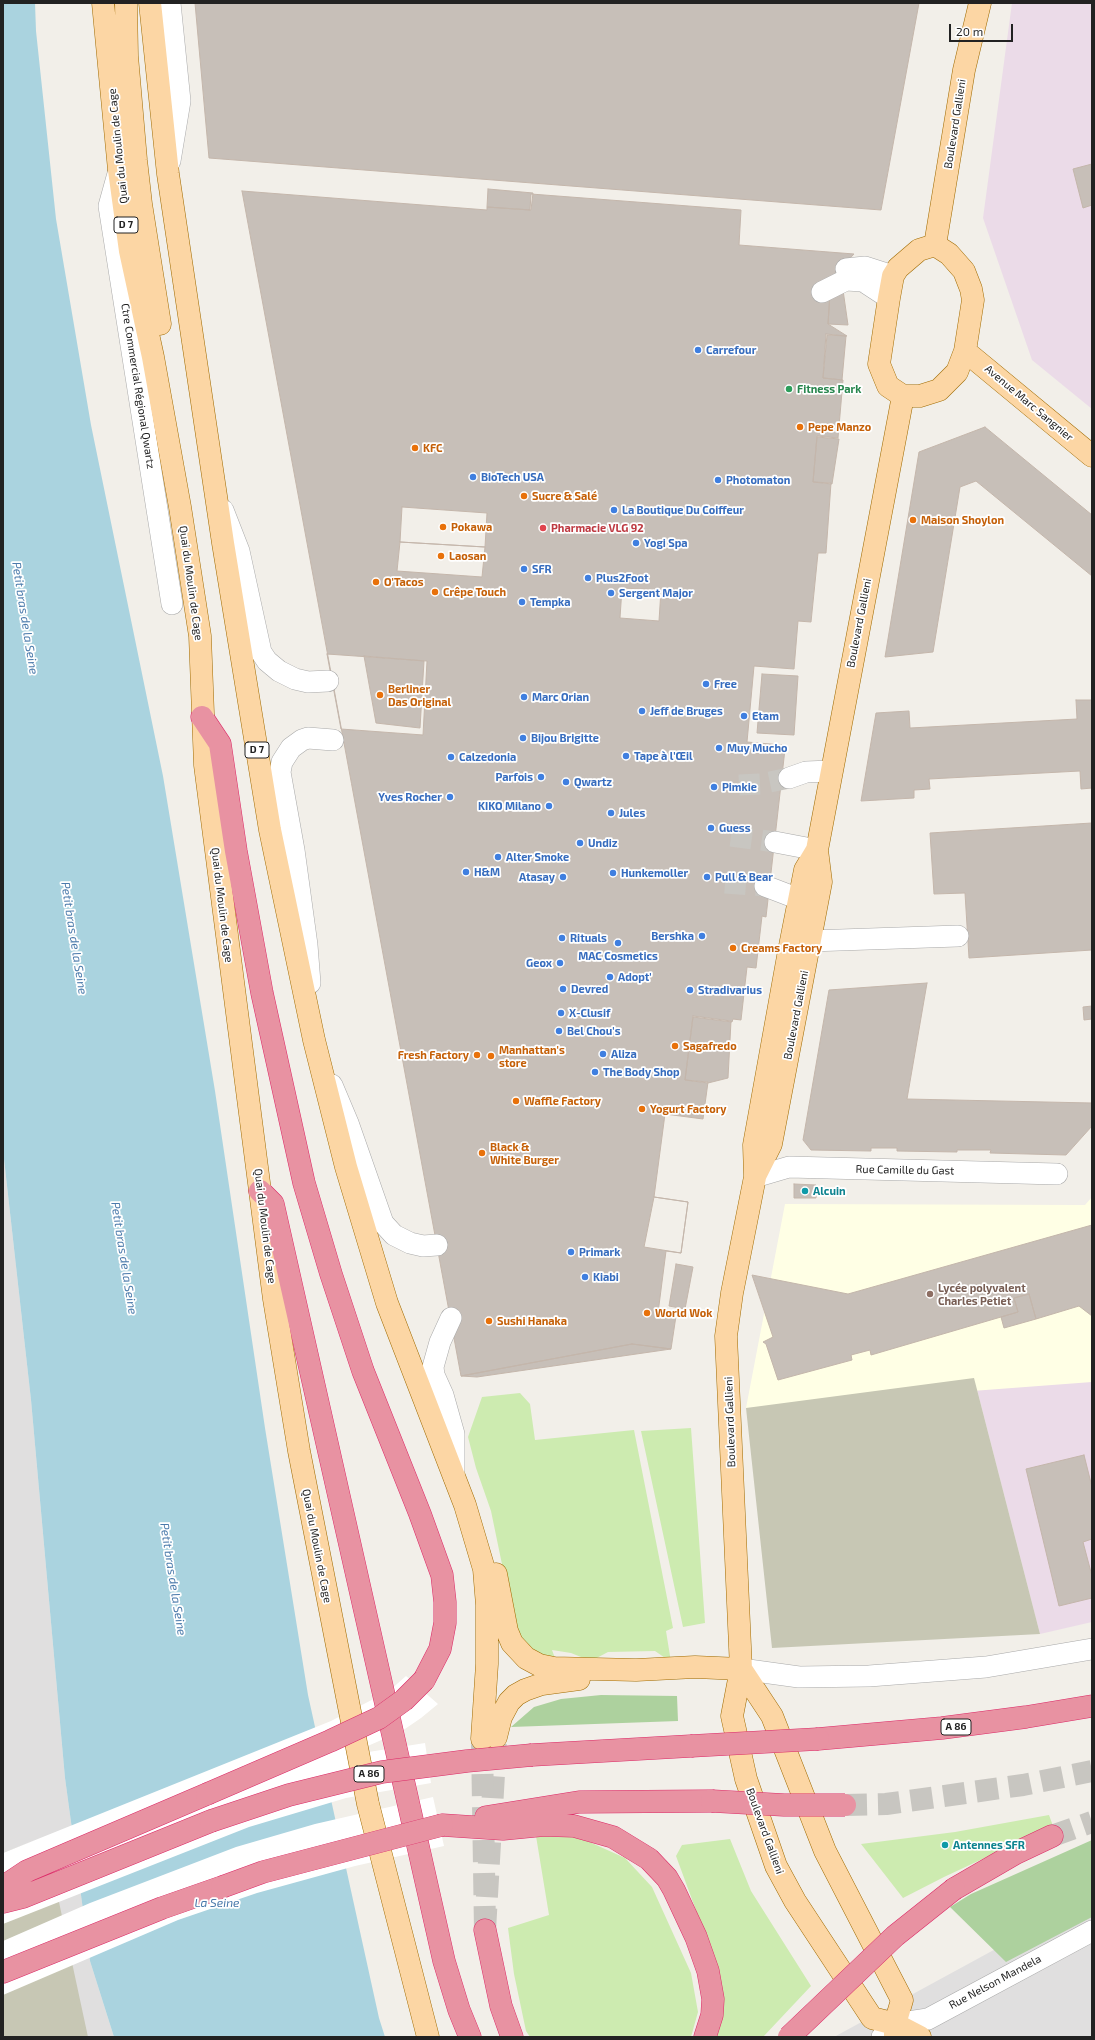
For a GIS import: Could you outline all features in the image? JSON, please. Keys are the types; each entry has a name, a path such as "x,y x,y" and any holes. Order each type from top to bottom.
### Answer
{"highway":[{"path":"3,1888 27,1871 270,1767 379,1718 404,1700 424,1680 440,1649 444,1623 445,1602 442,1575 420,1514 363,1371 331,1274 304,1183 260,985 236,852 220,744 202,717"},
{"path":"260,1191 273,1204 324,1437 444,1961 459,2010 470,2037"},
{"name":"A 86","path":"3,1902 23,1897 199,1826 289,1794 382,1772 467,1760 818,1739 942,1728 1026,1717 1092,1706"},
{"path":"3,1972 162,1908 263,1872 442,1825 579,1802 712,1801 784,1805 844,1806"},
{"path":"442,1825 502,1829 544,1825 574,1826 612,1837 649,1859 667,1878 674,1890 696,1937 708,1971 713,2000 712,2015 706,2037"},
{"path":"789,2037 895,1936 954,1889 1016,1853 1052,1836"},
{"path":"485,1930 501,2006 512,2037"}],"main road":[{"name":"Quai du Moulin de Cage","path":"103,3 119,170 130,250 153,357 180,506 200,636 204,765 274,1299 299,1451 368,1804 394,1911"},
{"path":"112,3 112,90"},
{"path":"126,3 131,106 139,189 162,334 153,357"},
{"name":"D 7","path":"150,3 168,174 214,486 270,830 314,1040 346,1168 385,1296 454,1477"},
{"name":"Boulevard Gallieni","path":"935,245 964,70 980,3"},
{"path":"935,245 949,254 964,271 971,289 973,300 965,351 956,372 939,390 920,396 903,396 888,386 879,364 888,298 894,276 898,268 907,258 918,250 935,245"},
{"name":"Avenue Marc Sangnier","path":"965,351 1092,456"},
{"name":"Boulevard Gallieni","path":"755,1177 771,1144 810,941 821,882 817,850 903,396"},
{"name":"Boulevard Gallieni","path":"817,850 805,870 799,899 754,1145 755,1177 732,1293 726,1336 741,1670 732,1716 734,1732 746,1779 776,1866 800,1908 872,2018 890,2033 920,2037"},
{"path":"454,1477 491,1553 507,1630 512,1642 526,1658 539,1665 554,1668 636,1670 695,1667 741,1670"},
{"path":"454,1477 477,1543 484,1576 487,1605 489,1738 509,1702 525,1690 542,1684 574,1679 695,1679 741,1670"},
{"path":"741,1670 772,1716 824,1851 902,2000 890,2033"},
{"path":"394,1911 404,1995 418,2037"},
{"path":"394,1911 428,2037"}],"street":[{"path":"168,174 180,101 170,3"},
{"name":"Ctre Commercial Régional Qwartz","path":"119,170 109,206 172,604"},
{"path":"888,298 863,281 846,280 823,285 846,269 865,267 894,276"},
{"path":"214,486 239,551 261,652 267,661 279,671 295,679 308,682 328,681"},
{"path":"333,740 308,738 302,740 288,753 282,762 280,772 294,850 306,938 314,1040 348,1123 383,1223 394,1235 410,1243 423,1246 438,1245"},
{"path":"789,778 806,772 831,771"},
{"path":"775,842 817,850"},
{"path":"765,886 799,899 803,903 806,911 790,998 791,1010 795,1019"},
{"path":"810,941 958,936"},
{"name":"Rue Camille du Gast","path":"755,1177 789,1167 1057,1174"},
{"path":"451,1318 440,1342 433,1367 434,1375 443,1395 454,1434 454,1477"},
{"path":"741,1670 799,1678 869,1676 986,1667 1092,1649"},
{"name":"Rue Nelson Mandela","path":"890,2033 928,2019 1092,1931"}],"shaded area":[{"path":"1012,3 1092,3 1092,409 1032,360 983,218"},
{"path":"3,1150 31,1400 65,1778 90,1961 114,2037 3,2037"},
{"name":"Lycée polyvalent Charles Petiet","path":"1092,1197 1092,1382 746,1408 785,1204 1085,1205"},
{"path":"1092,1374 1092,1622 1040,1634 974,1378"},
{"path":"974,1378 1040,1634 772,1648 746,1408"},
{"path":"45,1837 88,2037 3,2037 3,1853"},
{"path":"1092,1898 1092,2037 834,2037 1080,1903"}],"green space":[{"path":"520,1393 530,1404 535,1440 634,1430 673,1628 666,1631 671,1662 655,1651 608,1652 591,1661 571,1653 552,1650 556,1661 533,1654 517,1637 491,1511 476,1468 468,1437 482,1397"},
{"path":"691,1428 705,1623 683,1627 641,1431"},
{"path":"601,1695 677,1696 678,1721 511,1727 534,1707 561,1699"},
{"path":"1049,1815 1053,1826 903,1898 861,1844 955,1832"},
{"path":"574,1835 625,1858 652,1887 691,1973 698,2012 691,2037 530,2037 526,2031 514,1974 508,1928 549,1915 536,1836"},
{"path":"730,1839 751,1891 811,1986 763,2037 712,2037 704,1932 676,1856 682,1845"},
{"path":"1092,1840 1092,1917 1006,1962 950,1907 971,1894"}],"water":[{"name":"La Seine","path":"3,3 35,3 36,31 56,219 91,425 163,776 215,1091 265,1428 308,1695 379,2018 385,2037 114,2037 90,1961 65,1778 31,1400 3,1150"}],"pier":[{"path":"406,1676 438,1704 402,1731 354,1752 356,1754 425,1743 431,1783 346,1798 249,1827 3,1924 3,1853 331,1721 389,1691"},
{"path":"433,1797 444,1846 355,1866 257,1893 178,1920 3,1995 3,1941 90,1903 236,1847 315,1824"}],"building":[{"path":"195,3 919,3 881,210 209,158"},
{"path":"1092,164 1092,205 1083,208 1073,169"},
{"path":"488,189 533,193 531,210 487,207"},
{"name":"Qwartz","path":"242,191 487,210 487,207 530,210 531,194 741,210 739,245 854,254 831,278 828,324 847,336 827,335 823,378 843,380 838,438 817,436 813,482 831,483 826,553 818,553 811,622 798,621 794,669 754,666 747,742 782,745 781,749 785,749 766,917 762,916 756,968 747,967 741,1020 733,1019 732,1022 693,1017 685,1080 708,1082 703,1119 665,1114 654,1197 688,1202 681,1253 666,1251 658,1313 676,1316 671,1349 632,1344 461,1376"},
{"path":"840,269 848,325 828,324 831,278"},
{"path":"826,334 846,336 842,380 823,378"},
{"path":"985,427 1092,515 1092,576 976,481 960,487 933,652 885,657 919,452"},
{"path":"817,437 839,439 832,484 813,482"},
{"name":"Pokawa","path":"402,507 487,513 485,547 400,542"},
{"name":"Laosan","path":"400,542 485,547 482,577 397,571"},
{"path":"622,588 661,590 659,621 620,618"},
{"name":"Berliner Das Original","path":"327,654 427,661 423,735 341,729"},
{"path":"364,656 424,661 420,728 376,723"},
{"path":"762,674 798,676 794,735 757,733"},
{"path":"1076,700 1092,700 1092,788 1081,789 1080,771 929,779 930,789 914,790 914,798 861,801 876,713 909,711 910,728 1077,719"},
{"path":"1092,823 1092,950 969,958 965,893 934,894 930,833"},
{"path":"927,983 907,1099 1092,1103 1092,1126 1066,1155 990,1153 991,1150 957,1150 957,1152 897,1151 897,1148 871,1148 871,1151 811,1150 803,1140 829,990"},
{"path":"1092,1006 1092,1019 1084,1020 1083,1007"},
{"path":"693,1016 731,1021 728,1078 708,1083 685,1080"},
{"name":"Alcuin","path":"794,1184 816,1185 816,1198 794,1198"},
{"path":"654,1197 688,1202 681,1253 644,1247"},
{"path":"1092,1225 1092,1316 1079,1306 1036,1319 1029,1294 1014,1298 1018,1312 871,1355 870,1350 851,1355 852,1360 778,1380 766,1344 763,1342 773,1337 752,1275 848,1294"},
{"path":"676,1264 693,1267 685,1309 669,1306"},
{"path":"1029,1294 1036,1319 1004,1328 1001,1317 1018,1312 1014,1298"},
{"path":"632,1344 671,1349 477,1377 461,1376"},
{"path":"1084,1455 1092,1487 1092,1539 1083,1542 1092,1576 1092,1598 1059,1606 1026,1469"},
{"name":"Antennes SFR","path":"948,1842 949,1846 942,1847 941,1844"}],"tunnel":[{"path":"739,785 760,784 789,778"},
{"path":"731,836 775,842"},
{"path":"725,883 765,886"},
{"path":"485,1930 496,1739"},
{"path":"482,1741 485,1930"},
{"path":"845,1805 886,1804 1023,1785 1092,1771"},
{"path":"1052,1836 1092,1822"}],"place":[{"name":"Carrefour","path":"698,350"},
{"name":"Fitness Park","path":"789,389"},
{"name":"Pepe Manzo","path":"800,427"},
{"name":"KFC","path":"415,448"},
{"name":"BioTech USA","path":"473,477"},
{"name":"Photomaton","path":"718,480"},
{"name":"Sucre & Salé","path":"524,496"},
{"name":"La Boutique Du Coiffeur","path":"614,510"},
{"name":"Maison Shoylon","path":"913,520"},
{"name":"Pokawa","path":"443,527"},
{"name":"Pharmacie VLG 92","path":"543,528"},
{"name":"Yogi Spa","path":"636,543"},
{"name":"Laosan","path":"441,556"},
{"name":"SFR","path":"524,569"},
{"name":"Plus2Foot","path":"588,578"},
{"name":"O'Tacos","path":"376,582"},
{"name":"Crêpe Touch","path":"435,592"},
{"name":"Sergent Major","path":"611,593"},
{"name":"Tempka","path":"522,602"},
{"name":"Free","path":"706,684"},
{"name":"Berliner Das Original","path":"380,695"},
{"name":"Marc Orian","path":"524,697"},
{"name":"Jeff de Bruges","path":"642,711"},
{"name":"Etam","path":"744,716"},
{"name":"Bijou Brigitte","path":"523,738"},
{"name":"Muy Mucho","path":"719,748"},
{"name":"Tape à l'Œil","path":"626,756"},
{"name":"Calzedonia","path":"451,757"},
{"name":"Parfois","path":"541,777"},
{"name":"Qwartz","path":"566,782"},
{"name":"Pimkie","path":"714,787"},
{"name":"Yves Rocher","path":"450,797"},
{"name":"KIKO Milano","path":"549,806"},
{"name":"Jules","path":"611,813"},
{"name":"Guess","path":"711,828"},
{"name":"Undiz","path":"580,843"},
{"name":"Alter Smoke","path":"498,857"},
{"name":"H&M","path":"466,872"},
{"name":"Hunkemoller","path":"613,873"},
{"name":"Atasay","path":"563,877"},
{"name":"Pull & Bear","path":"707,877"},
{"name":"Bershka","path":"702,936"},
{"name":"Rituals","path":"562,938"},
{"name":"MAC Cosmetics","path":"618,943"},
{"name":"Creams Factory","path":"733,948"},
{"name":"Geox","path":"560,963"},
{"name":"Adopt'","path":"610,977"},
{"name":"Devred","path":"563,989"},
{"name":"Stradivarius","path":"690,990"},
{"name":"X-Clusif","path":"561,1013"},
{"name":"Bel Chou's","path":"559,1031"},
{"name":"Sagafredo","path":"675,1046"},
{"name":"Aliza","path":"603,1054"},
{"name":"Fresh Factory","path":"477,1055"},
{"name":"Manhattan's store","path":"491,1056"},
{"name":"The Body Shop","path":"595,1072"},
{"name":"Waffle Factory","path":"516,1101"},
{"name":"Yogurt Factory","path":"642,1109"},
{"name":"Black & White Burger","path":"482,1153"},
{"name":"Alcuin","path":"805,1191"},
{"name":"Primark","path":"571,1252"},
{"name":"Kiabi","path":"585,1277"},
{"name":"Lycée polyvalent Charles Petiet","path":"930,1294"},
{"name":"World Wok","path":"647,1313"},
{"name":"Sushi Hanaka","path":"489,1321"},
{"name":"Antennes SFR","path":"945,1845"}],"water label":[{"name":"Petit bras de la Seine","path":"25,618"},
{"name":"Petit bras de la Seine","path":"74,938"},
{"name":"Petit bras de la Seine","path":"124,1258"},
{"name":"Petit bras de la Seine","path":"173,1579"}]}
